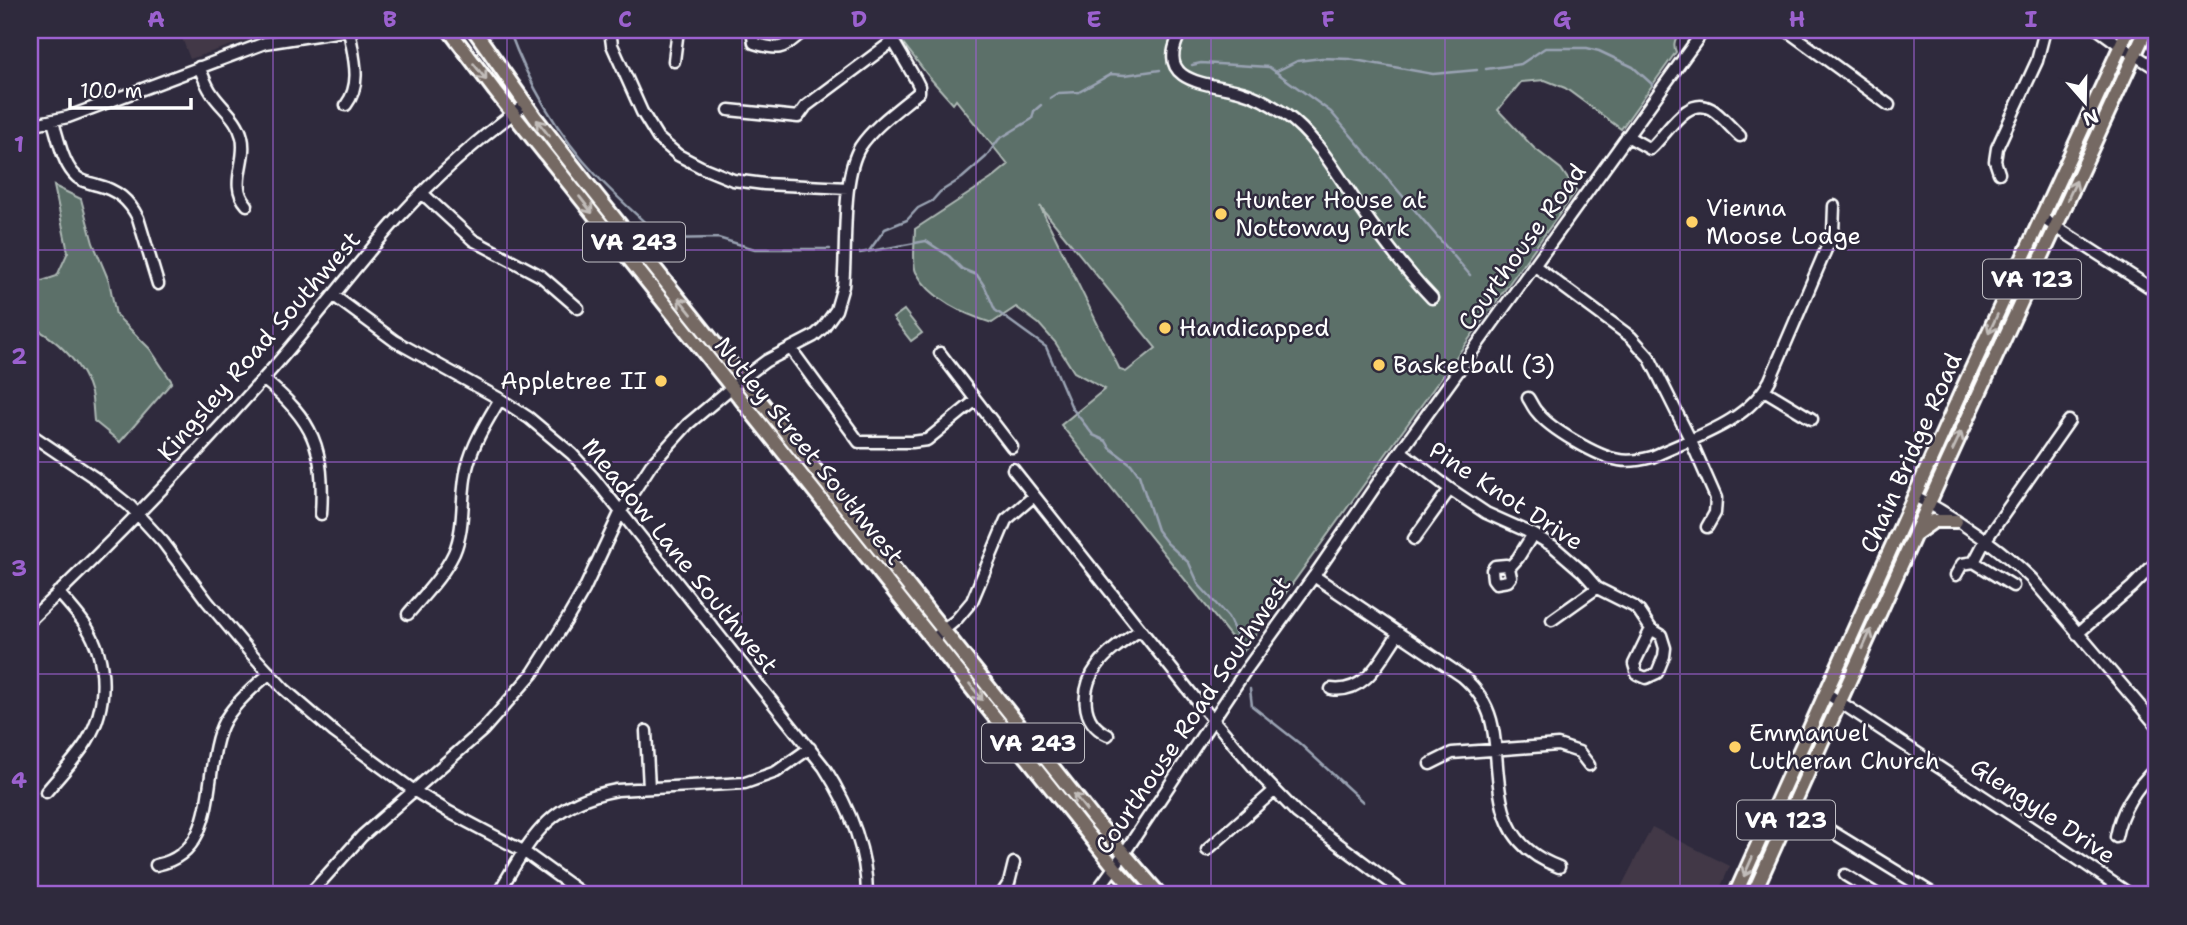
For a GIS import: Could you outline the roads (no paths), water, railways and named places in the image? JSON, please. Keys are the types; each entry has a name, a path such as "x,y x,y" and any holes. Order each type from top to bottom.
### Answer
{"main road":[{"name":"Nutley Street Southwest","path":"449,30 1115,868 1140,895"},
{"name":"Nutley Street Southwest","path":"474,30 525,104 1123,855 1160,895"},
{"name":"Chain Bridge Road","path":"1735,895 2128,30"},
{"name":"Chain Bridge Road","path":"1753,895 2146,30"},
{"path":"1914,536 1934,522 1956,521"}],"street":[{"path":"30,125 53,122 265,43 349,30 356,83 346,105"},
{"path":"610,30 612,45 642,112 658,138 678,155 733,180 848,188"},
{"path":"674,61 678,30"},
{"path":"752,30 754,43 774,50 782,48 805,30"},
{"path":"309,895 362,836 483,730 533,673 584,590 621,511 651,465 676,437 743,378 766,361 814,336 831,318 841,299 848,188 852,165 870,135 919,92 919,86 884,30"},
{"name":"Courthouse Road","path":"1326,558 1704,30"},
{"path":"1786,30 1889,105"},
{"path":"1999,173 1997,148 2037,61 2045,30"},
{"path":"2099,30 2157,69"},
{"path":"1178,38 1174,49 1175,61 1178,70 1188,79 1250,94 1277,108 1301,128 1324,155 1384,241 1432,298"},
{"path":"729,110 798,117 806,106 892,41"},
{"path":"199,67 210,91 232,115 242,135 244,156 237,186 247,205"},
{"name":"Kingsley Road Southwest","path":"30,620 138,513 263,379 390,227 422,193 474,145 525,104"},
{"path":"1627,136 1650,149 1682,114 1691,108 1701,107 1711,109 1740,136"},
{"path":"53,122 72,173 86,182 107,187 133,208 158,284"},
{"path":"422,193 473,240 541,276 578,307"},
{"path":"1528,398 1536,412 1545,420 1594,452 1619,460 1652,457 1747,410 1765,390 1833,233 1833,206"},
{"path":"2042,218 2157,292"},
{"path":"1535,266 1643,348 1656,368 1716,498 1715,513 1707,527"},
{"name":"Meadow Lane Southwest","path":"334,296 395,341 500,399 572,454 621,511 810,748 836,785 854,825 865,867 867,895"},
{"path":"791,349 859,442 926,440 976,400"},
{"path":"940,353 1012,447"},
{"path":"263,379 295,407 312,437 321,468 321,514"},
{"path":"1765,390 1812,419"},
{"path":"408,614 439,577 455,551 463,519 464,485 470,455 500,399"},
{"path":"1974,562 1985,541 2069,421"},
{"path":"30,434 102,483 138,513 223,621 284,689 334,732 413,790 523,851 584,895"},
{"name":"Pine Knot Drive","path":"1402,452 1486,513 1532,534 1567,557 1597,588 1633,606 1651,628"},
{"path":"1013,469 1140,630 1275,790 1297,813 1403,892"},
{"path":"1414,539 1450,489"},
{"path":"933,639 956,620 972,601 1006,520 1034,496"},
{"path":"1915,496 1985,541 2032,579 2157,726"},
{"path":"1509,568 1532,534"},
{"name":"Courthouse Road Southwest","path":"1094,895 1115,868 1246,670 1326,558"},
{"path":"2077,634 2132,587 2157,561"},
{"path":"1956,575 1962,564 1974,562 2012,586"},
{"path":"1314,576 1462,676 1480,694 1491,719 1500,799 1508,823 1533,853 1559,867"},
{"path":"1552,620 1597,588"},
{"path":"46,792 89,739 99,712 102,690 101,668 93,639 86,626 58,592"},
{"path":"1651,628 1661,635 1665,648 1657,673 1646,678 1637,674 1634,664 1651,628"},
{"path":"1108,735 1095,728 1087,714 1088,683 1104,658 1140,630"},
{"path":"1331,689 1348,690 1363,682 1399,633"},
{"path":"156,865 181,855 197,834 208,804 216,743 225,720 244,697 270,673"},
{"name":"Glengyle Drive","path":"1826,693 2131,895"},
{"path":"646,731 649,788"},
{"path":"1430,764 1452,753 1564,746 1578,752 1589,765"},
{"path":"497,895 539,830 559,812 573,804 601,793 744,783 776,772 810,748"},
{"path":"2116,837 2124,810 2132,795 2157,767"},
{"path":"1207,850 1275,790"},
{"path":"1792,807 1935,895"},
{"path":"1001,895 1009,883 1014,863"},
{"path":"1845,874 1878,895"}],"waterway":[{"path":"509,30 535,88 569,143 605,184 662,239 718,238 755,249 830,249"},
{"path":"1486,69 1521,64 1545,48 1587,48 1633,67 1653,85"},
{"path":"1275,72 1297,61 1322,58 1349,59 1433,74 1477,70"},
{"path":"1192,65 1201,63 1269,67 1331,112 1470,275"},
{"path":"1050,98 1058,93 1079,92 1111,74 1125,75 1160,70"},
{"path":"869,251 885,229 907,220 918,208 932,201 940,192 962,178 986,157 999,139 1032,119 1034,111 1041,105"},
{"path":"860,253 926,241 949,256 962,269 977,275 995,310 1046,347 1072,408 1093,435 1106,441 1139,475 1157,530 1189,563 1199,585 1228,617 1242,647"},
{"path":"1250,689 1252,706 1299,743 1363,802"}],"place":[{"name":"Hunter House at Nottoway Park","path":"1221,214"},
{"name":"Vienna Moose Lodge","path":"1692,222"},
{"name":"Handicapped","path":"1165,328"},
{"name":"Basketball (3)","path":"1379,365"},
{"name":"Appletree II","path":"661,381"},
{"name":"Emmanuel Lutheran Church","path":"1735,747"}]}
